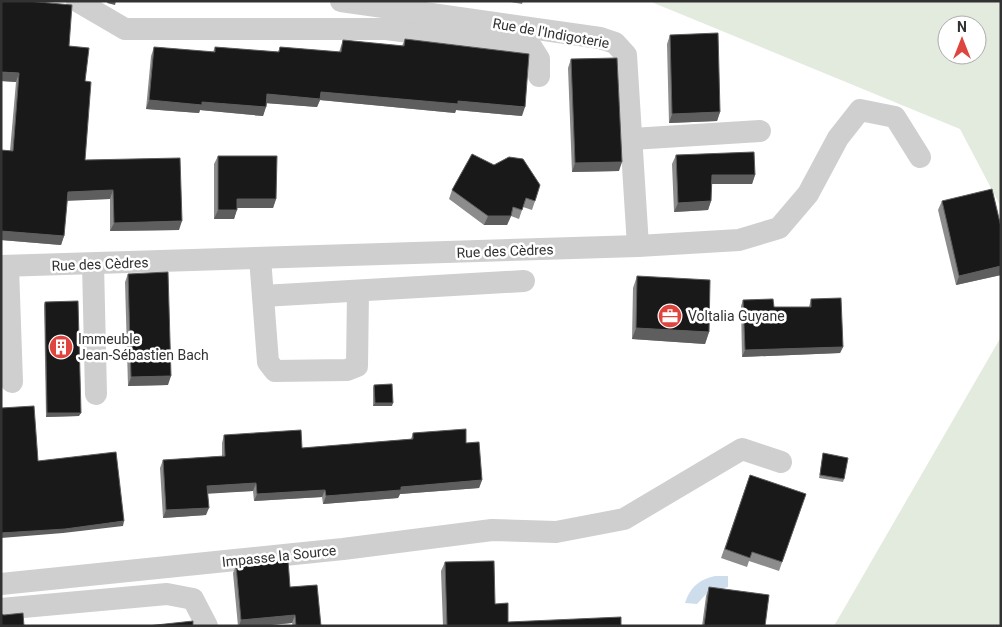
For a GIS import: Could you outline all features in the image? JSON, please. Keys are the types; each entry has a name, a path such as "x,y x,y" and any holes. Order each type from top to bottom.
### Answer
{"street":[{"path":"77,1 125,29 386,29 532,48 540,59 539,76"},
{"name":"Rue de l'Indigoterie","path":"341,1 600,38 615,43 626,55 638,246"},
{"name":"Rue des Cèdres","path":"4,266 638,246 739,240 779,228 808,194 838,138 860,110 895,117 920,157"},
{"path":"632,139 760,132"},
{"path":"260,258 268,362 274,371 346,370 357,366 358,292"},
{"path":"93,264 96,394"},
{"path":"4,266 12,382"},
{"path":"263,296 524,281"},
{"name":"Impasse la Source","path":"1,584 343,549 492,530 556,532 624,519 742,449 781,462"},
{"path":"1,609 167,594 193,599 207,626"}],"shaded area":[{"path":"649,1 1001,1 1001,207 960,129"},
{"path":"1001,337 1001,626 834,626"}],"water":[{"path":"715,576 728,576 728,587 708,592 697,604 685,603 696,585"}],"building":[{"path":"1,1 72,5 69,46 89,48 85,81 91,82 85,160 180,158 182,221 114,223 113,190 68,192 64,236 1,231 1,150 13,151 19,73 1,72"},
{"path":"718,33 720,112 672,114 670,35"},
{"path":"405,39 529,54 525,107 458,101 458,104 321,92 320,99 267,94 266,107 202,102 202,105 149,100 154,47 215,52 215,47 279,52 280,47 341,52 343,40 404,46"},
{"path":"617,58 622,162 575,163 571,59"},
{"path":"754,152 755,175 712,175 711,201 678,203 676,155"},
{"path":"472,154 494,165 509,157 523,159 540,185 535,201 526,198 522,210 513,207 511,216 488,216 452,190"},
{"path":"218,156 277,156 276,199 237,199 237,210 218,210"},
{"path":"992,189 1001,227 1001,266 959,276 942,201"},
{"path":"168,272 171,376 131,377 128,274"},
{"path":"637,276 710,280 709,332 636,328"},
{"path":"841,298 843,347 745,350 743,300 773,299 774,307 811,307 811,299"},
{"name":"Immeuble Jean-Sébastien Bach","path":"78,301 81,413 47,413 45,302"},
{"path":"392,384 393,403 375,403 374,385"},
{"path":"34,406 38,461 116,452 124,521 65,529 1,533 1,408"},
{"path":"466,429 466,443 479,442 482,480 401,487 401,490 326,496 325,490 257,494 256,483 207,486 209,508 166,510 163,460 225,456 224,435 301,430 302,448 413,439 413,433"},
{"path":"823,453 848,458 844,479 820,475"},
{"path":"750,475 806,494 782,562 752,552 750,558 725,549"},
{"path":"288,560 290,587 317,585 321,626 296,626 295,615 241,620 236,566"},
{"path":"494,561 495,604 508,603 508,622 621,617 621,626 447,626 445,562"},
{"path":"709,587 769,595 765,626 704,626"},
{"path":"23,613 24,626 1,626 1,614"},
{"path":"193,621 193,626 147,626"}],"place":[{"name":"Voltalia Guyane","path":"670,316"},
{"name":"Immeuble Jean-Sébastien Bach","path":"61,347"}]}
